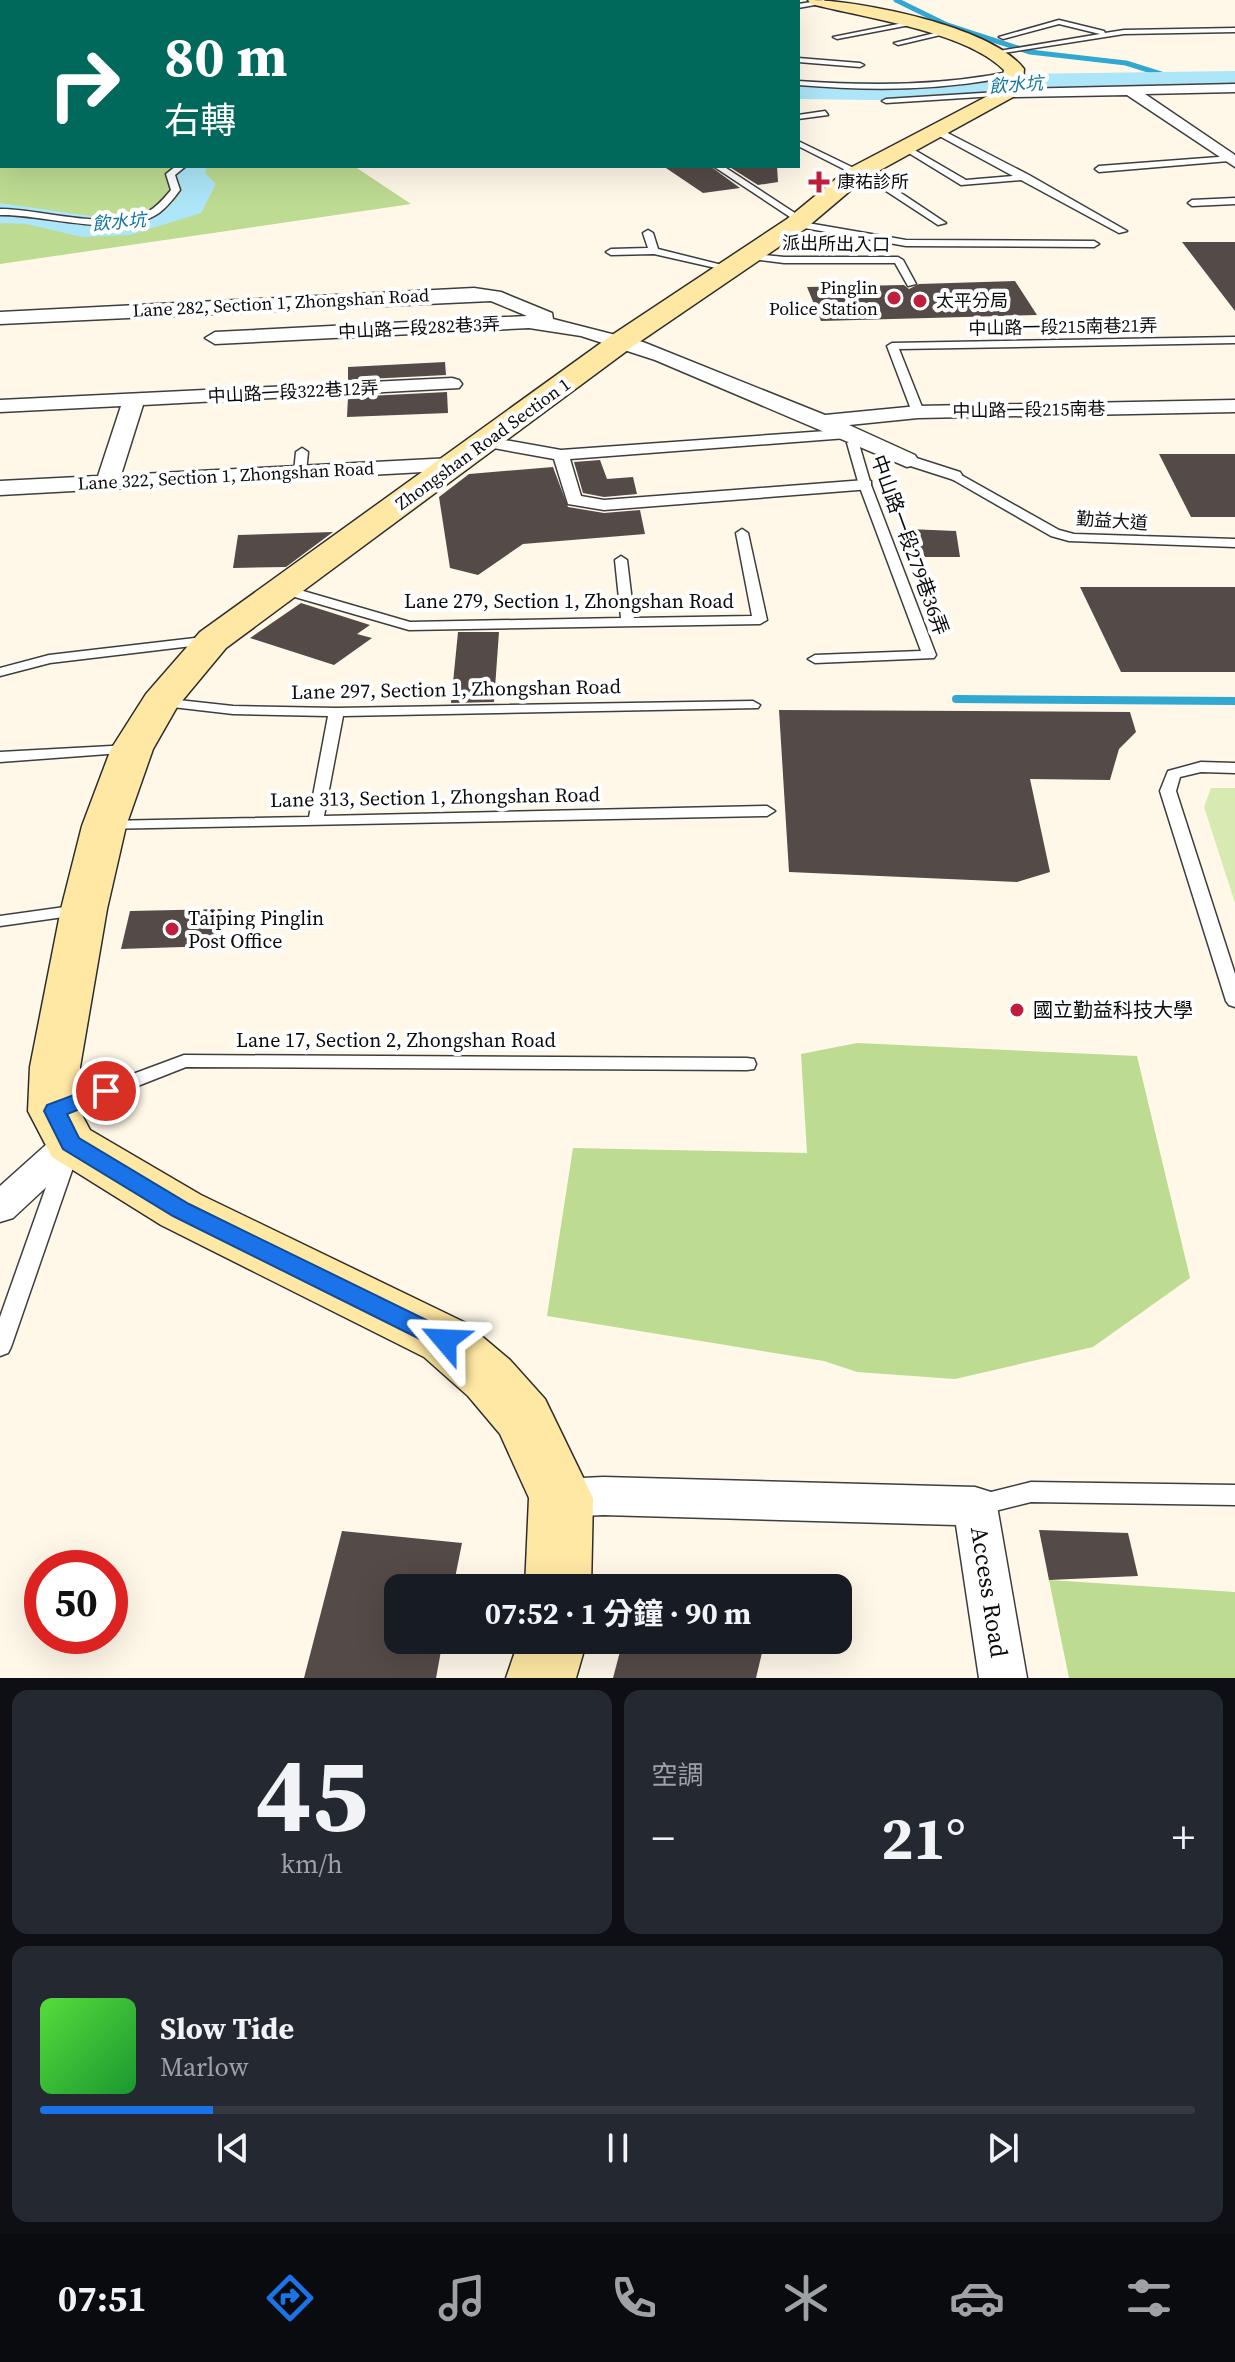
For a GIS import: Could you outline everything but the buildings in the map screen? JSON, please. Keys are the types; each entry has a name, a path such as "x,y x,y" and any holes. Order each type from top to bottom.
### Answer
{"main road":[{"path":"820,1 1000,44 1014,69 1012,86"},
{"name":"Zhongshan Road Section 1","path":"63,1127 55,1067 84,909 104,826 132,749 160,702 213,640 286,590 622,341 797,222 856,174 1012,86"},
{"path":"63,1127 195,1217 445,1340 489,1378 523,1417 561,1498 558,1574"},
{"path":"541,1678 549,1654"}],"street":[{"path":"1012,86 1132,92 1235,88"},
{"path":"1132,92 1232,160"},
{"name":"Lane 282, Section 1, Zhongshan Road","path":"0,318 474,294 494,296 557,324"},
{"path":"302,302 308,334"},
{"name":"中山路一段282巷3弄","path":"215,338 529,322 557,324 622,341 823,420 907,460"},
{"name":"中山路一段322巷12弄","path":"0,406 452,384"},
{"path":"107,483 134,400"},
{"name":"中山路一段215南巷","path":"823,420 918,412 1235,406"},
{"path":"488,442 561,455 859,436"},
{"path":"561,455 574,500 604,505 865,485"},
{"path":"907,460 954,475"},
{"name":"Lane 322, Section 1, Zhongshan Road","path":"0,488 107,483 301,462 452,465"},
{"path":"0,1208 63,1127"},
{"path":"561,1498 603,1496 975,1506"},
{"name":"Access Road","path":"975,1506 1003,1678"}],"lane":[{"path":"800,6 820,1"},
{"path":"1000,44 1059,22 1107,34"},
{"path":"837,37 913,23"},
{"path":"1000,44 1044,47 1107,34 1233,31"},
{"path":"898,43 947,32"},
{"path":"800,60 860,65"},
{"path":"800,83 865,88 1012,86"},
{"path":"886,101 1012,86"},
{"path":"800,117 825,113"},
{"path":"935,130 1122,231"},
{"path":"800,144 886,187 941,223"},
{"path":"903,147 964,183 1026,177"},
{"path":"1099,169 1232,160"},
{"path":"0,212 21,210 69,221 122,220 152,214 176,190 170,174 179,168"},
{"path":"720,168 797,222 906,243 1094,244"},
{"path":"1192,203 1235,201"},
{"path":"648,233 654,251"},
{"path":"611,252 654,251 738,262"},
{"name":"派出所出入口","path":"738,262 898,260 911,284"},
{"name":"中山路一段215南巷21弄","path":"918,412 892,347 1235,340"},
{"name":"中山路一段279巷36弄","path":"815,659 929,655 865,485 853,443 859,436"},
{"name":"勤益大道","path":"954,475 1055,533 1073,538 1235,543"},
{"name":"Lane 279, Section 1, Zhongshan Road","path":"286,590 409,626 760,620 742,533"},
{"path":"621,560 628,623"},
{"path":"0,672 49,659 213,640"},
{"name":"Lane 297, Section 1, Zhongshan Road","path":"160,702 233,710 336,712 753,705"},
{"path":"316,819 336,712"},
{"path":"0,757 132,749"},
{"path":"1235,768 1201,767 1173,774 1168,791 1235,1001"},
{"name":"Lane 313, Section 1, Zhongshan Road","path":"104,826 767,811"},
{"path":"0,921 84,909"},
{"name":"Lane 17, Section 2, Zhongshan Road","path":"63,1127 184,1061 747,1064"},
{"path":"0,1347 63,1127"},
{"path":"975,1506 1031,1492 1235,1495"}],"green space":[{"path":"0,168 357,168 411,204 0,264"},
{"path":"1211,788 1235,788 1235,903 1204,807"},
{"path":"857,1043 1137,1056 1190,1278 1093,1347 955,1379 857,1372 824,1361 547,1316 573,1148 807,1153 801,1054"},
{"path":"1049,1580 1235,1592 1235,1678 1069,1678"}],"waterway":[{"path":"896,0 947,25 1030,52 1126,63 1180,80"},
{"name":"飲水坑","path":"800,90 943,92 1007,83 1235,79"},
{"name":"飲水坑","path":"0,213 26,214 98,228 145,222 189,206 200,184 188,177 190,168"},
{"path":"956,699 1235,701"}],"place":[{"name":"康祐診所","path":"819,182"},
{"name":"Pinglin Police Station","path":"894,298"},
{"name":"太平分局","path":"920,301"},
{"name":"Taiping Pinglin Post Office","path":"172,929"},
{"name":"國立勤益科技大學","path":"1017,1010"}],"route":[{"path":"106,1091 54,1111 71,1143 181,1210 445,1340"}]}
